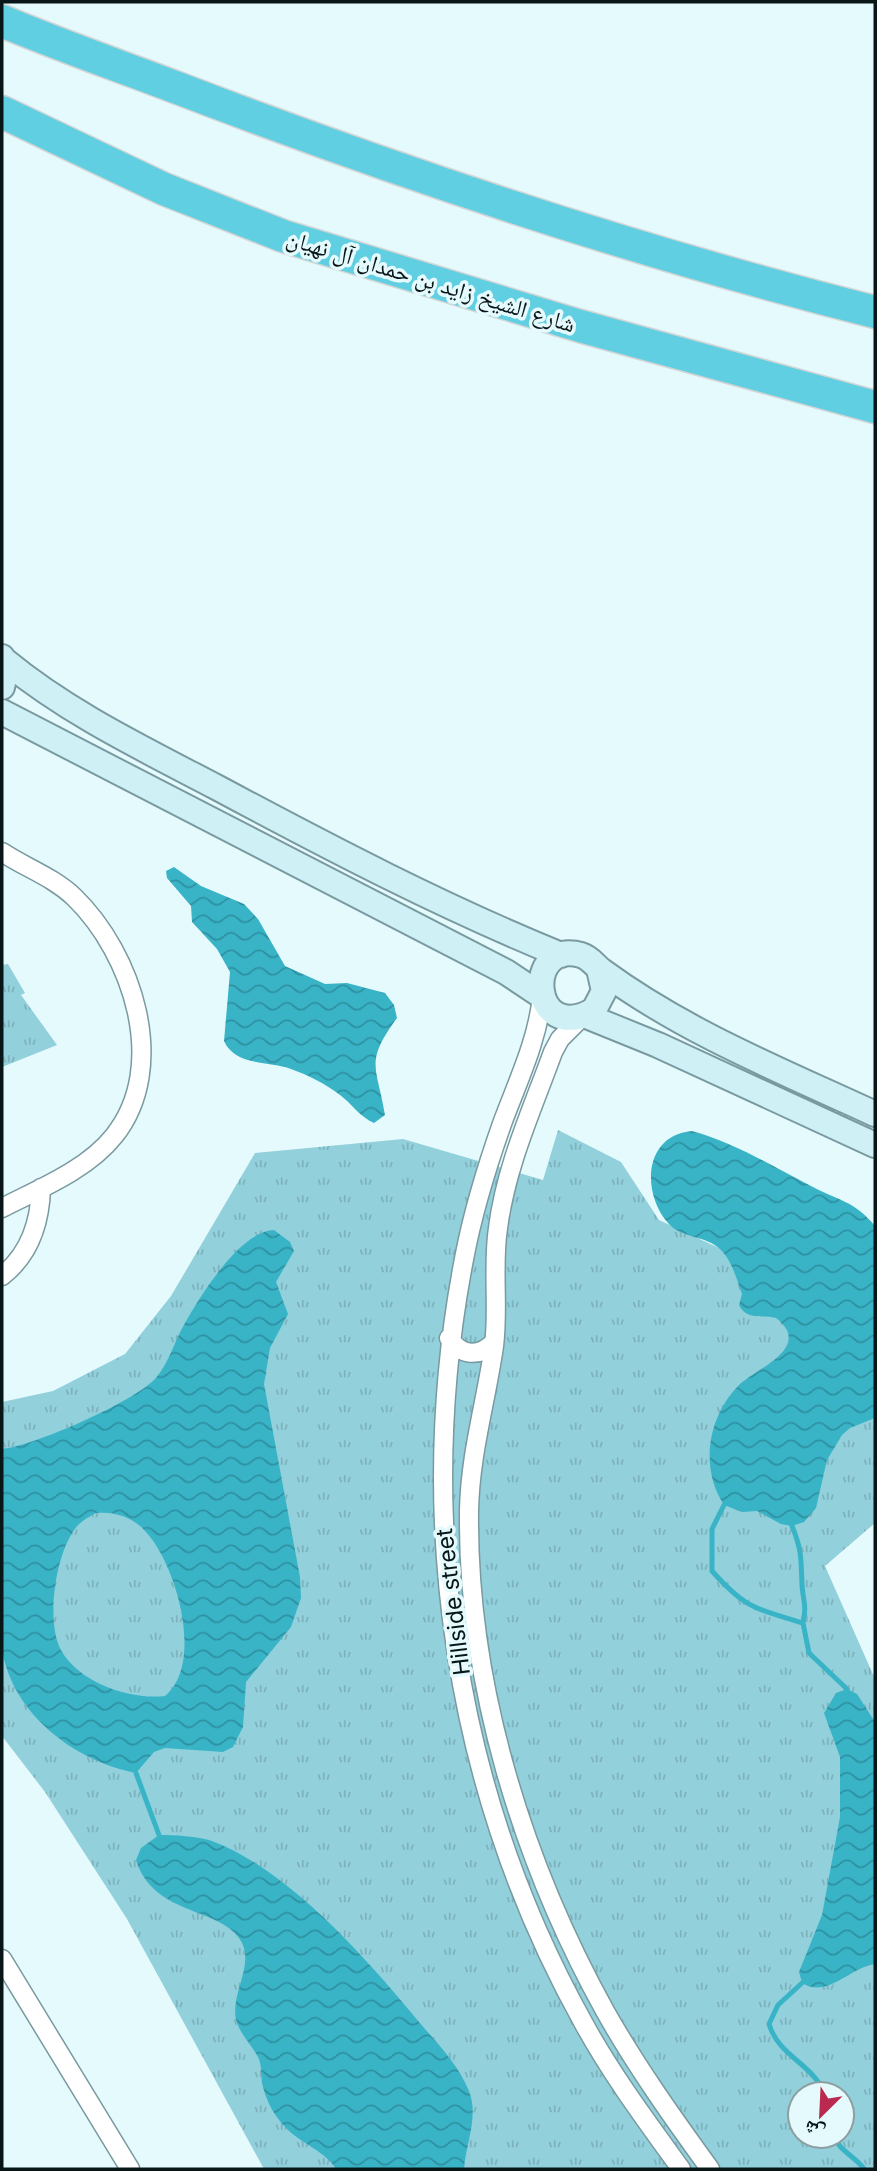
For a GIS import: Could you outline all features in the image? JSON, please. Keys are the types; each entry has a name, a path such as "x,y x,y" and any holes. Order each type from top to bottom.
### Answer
{"highway":[{"path":"2,21 306,137 500,205 696,264 875,312"},
{"name":"شارع الشيخ زايد بن حمدان آل نهيان","path":"2,112 140,178 284,236 593,330 875,407"}],"street":[{"path":"2,687 6,670 3,658"},
{"path":"3,658 86,717 276,820 449,907 561,956 582,955 669,1015 875,1114"},
{"path":"2,712 500,968 542,996 554,1012 563,1016 584,1015 594,1010 604,990 599,969"},
{"path":"2,1208 85,1162 114,1136 124,1121 137,1086 140,1043 127,977 105,933 72,895 52,880 6,856"},
{"path":"542,996 541,977 545,967 561,956"},
{"name":"Hillside street","path":"542,996 532,1044 480,1189 449,1338 442,1440 444,1543 455,1646 485,1783 520,1890 561,1981 604,2058 681,2169"},
{"path":"584,1015 658,1045 875,1145"},
{"name":"Hillside street","path":"584,1015 560,1039 509,1171 497,1230 494,1342 474,1441 469,1544 481,1652 504,1759 537,1863 580,1963 634,2058 710,2169"},
{"path":"2,1276 24,1252 34,1232 40,1211 41,1188"},
{"path":"449,1338 462,1351 471,1353 488,1349 494,1342"},
{"path":"2,1959 130,2169"}],"green space":[{"path":"8,964 25,993 21,995 57,1045 2,1067 2,965"},
{"path":"558,1130 621,1162 659,1220 875,1321 875,1523 825,1566 875,1679 875,2169 264,2169 127,1919 45,1792 2,1736 2,1402 53,1391 125,1354 171,1296 255,1153 403,1139 543,1180"}],"water":[{"path":"174,867 201,886 244,904 258,919 285,966 325,984 347,983 385,993 394,1005 397,1018 380,1045 377,1056 377,1075 385,1115 374,1123 317,1080 291,1069 244,1059 229,1049 224,1041 230,972 217,949 192,922 191,906 167,878 166,871"},
{"path":"692,1131 738,1148 845,1202 860,1211 875,1226 875,1418 850,1428 842,1435 827,1460 816,1508 804,1522 792,1526 781,1524 757,1511 742,1512 724,1505 712,1476 710,1444 719,1413 738,1386 777,1357 789,1339 786,1329 776,1318 751,1315 742,1310 739,1305 742,1294 721,1250 715,1245 680,1232 668,1223 659,1210 651,1181 656,1154 664,1143 676,1135"},
{"path":"274,1230 290,1242 294,1251 276,1282 288,1314 270,1348 264,1384 300,1577 301,1598 291,1627 246,1682 243,1727 233,1747 223,1752 165,1748 154,1752 136,1773 113,1767 69,1746 33,1714 8,1672 1,1634 2,1449 36,1440 82,1422 126,1399 155,1379 211,1282 235,1252 261,1233","holes":["96,1513 129,1519 145,1531 167,1566 175,1589 182,1613 183,1661 177,1681 165,1696 151,1697 121,1692 93,1680 69,1662 56,1637 55,1586 64,1551 78,1525"]},
{"path":"847,1689 857,1694 875,1722 875,1964 829,1985 811,1987 802,1983 799,1972 822,1915 840,1817 840,1757 824,1713 836,1693"},
{"path":"159,1835 212,1841 270,1873 298,1894 376,1971 447,2054 469,2091 473,2110 464,2169 336,2169 326,2157 282,2124 266,2096 258,2057 236,2020 236,1999 244,1968 244,1948 229,1928 170,1901 144,1878 136,1860 141,1848"}],"waterway":[{"path":"724,1505 712,1529 712,1571 744,1601 803,1623 809,1653 847,1689"},
{"path":"792,1526 800,1555 805,1607 803,1623"},
{"path":"136,1773 159,1835"},
{"path":"802,1983 778,2005 769,2024 780,2044 817,2080"},
{"path":"844,2150 864,2169"}]}
